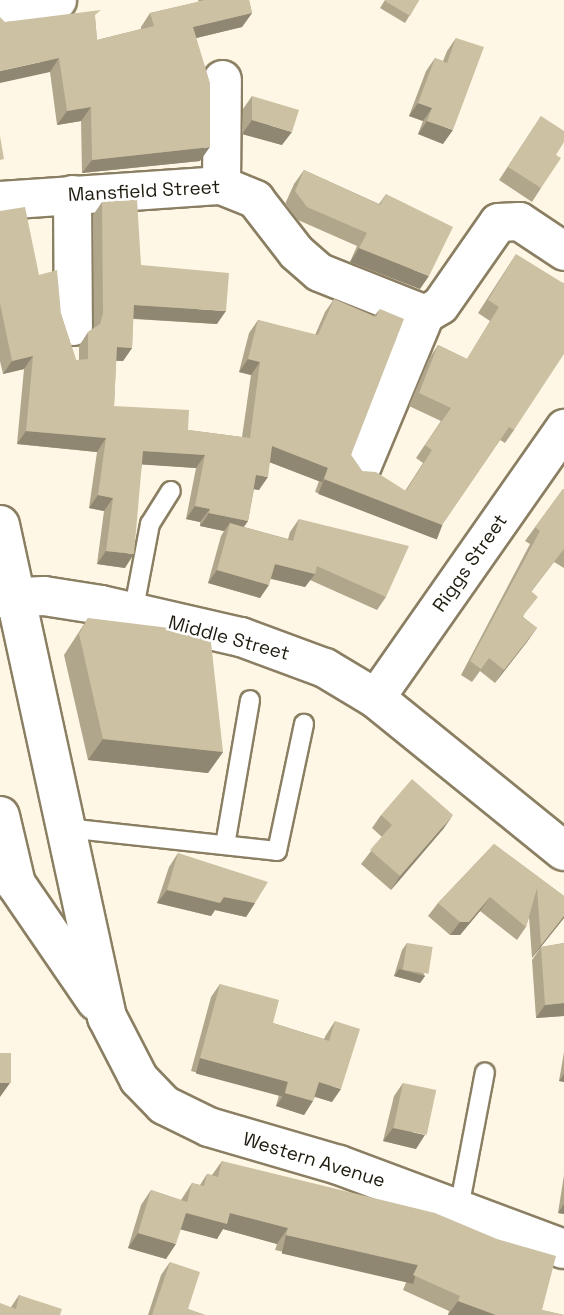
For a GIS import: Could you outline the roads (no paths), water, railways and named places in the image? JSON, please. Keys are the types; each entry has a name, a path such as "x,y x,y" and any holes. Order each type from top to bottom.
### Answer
{"main road":[{"name":"Western Avenue","path":"0,525 8,597 66,828 107,1017"},
{"name":"Middle Street","path":"8,597 64,598 285,651 375,698 564,851"},
{"name":"Western Avenue","path":"0,816 16,884 107,1017 139,1079 181,1115 459,1208 564,1249"}],"street":[{"path":"0,15 57,0"},
{"path":"221,185 222,79"},
{"name":"Mansfield Street","path":"0,200 221,185 255,199 296,252 318,272 425,314"},
{"path":"72,194 73,326"},
{"path":"362,465 425,314 440,305 489,230 502,220 519,221 564,251"},
{"name":"Riggs Street","path":"375,698 564,428"}],"lane":[{"path":"133,613 150,524 171,491"},
{"path":"225,845 250,700"},
{"path":"66,828 277,851 304,724"},
{"path":"459,1208 485,1072"}]}
